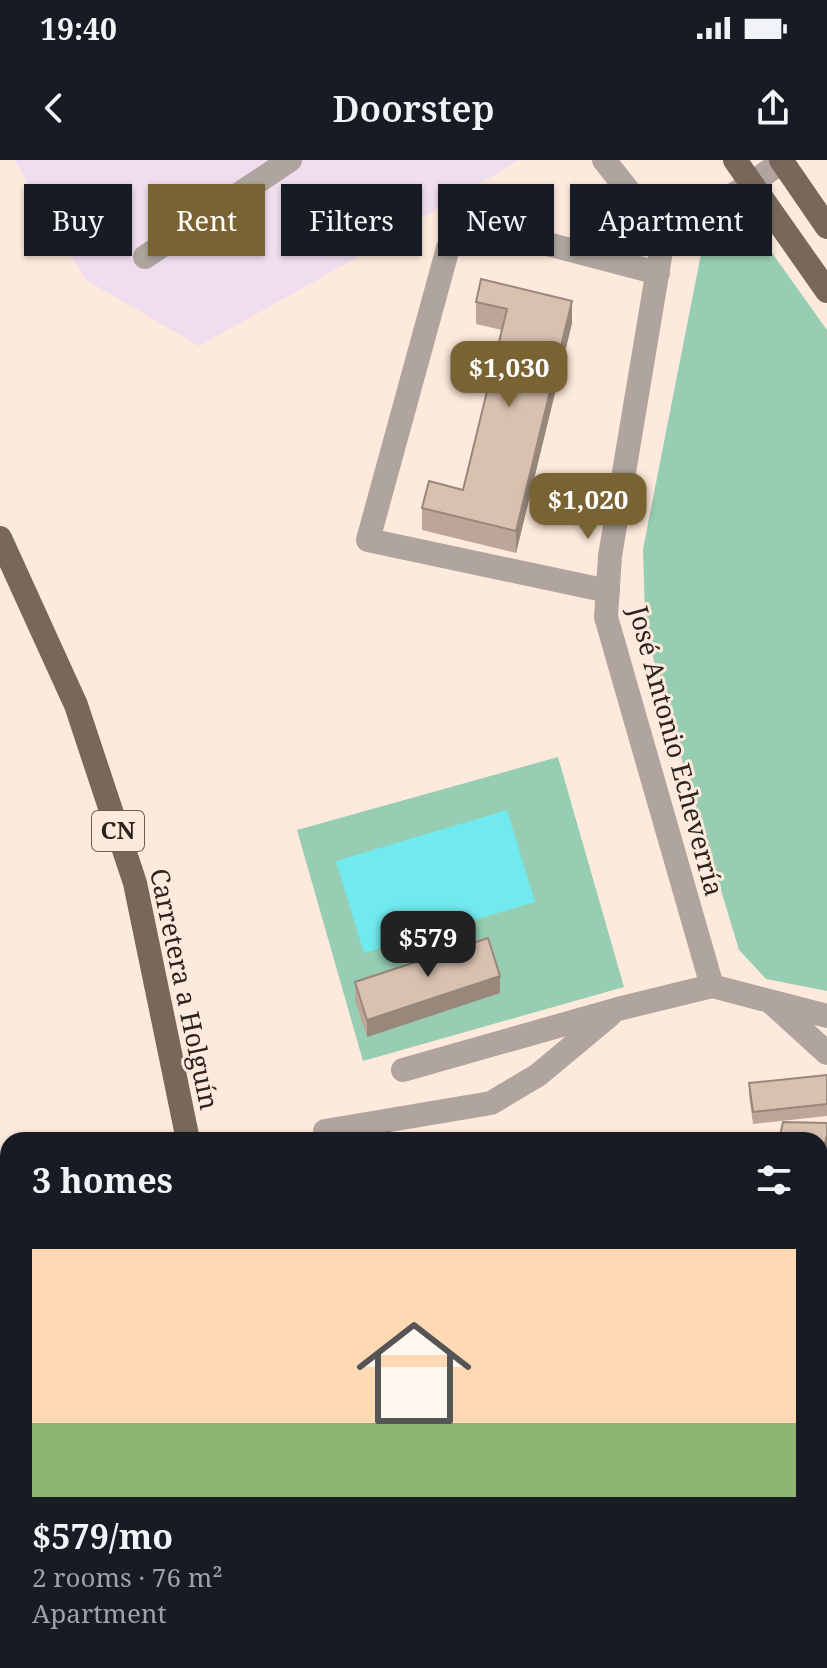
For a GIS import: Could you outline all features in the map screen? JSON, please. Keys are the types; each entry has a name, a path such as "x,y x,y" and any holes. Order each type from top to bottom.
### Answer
{"main road":[{"path":"735,160 753,184"},
{"path":"781,160 827,227"},
{"path":"772,211 827,291"},
{"name":"Carretera a Holguín","path":"0,538 76,705 135,883 186,1132"}],"street":[{"path":"145,257 290,160"},
{"path":"604,160 623,184"},
{"path":"753,184 781,160"},
{"path":"608,591 368,540 448,248 462,231 498,231 658,273"},
{"name":"José Antonio Echeverría","path":"660,256 610,556 606,617 712,986"},
{"path":"403,1070 618,1009 712,986 827,1016"},
{"path":"771,1002 827,1053"},
{"path":"325,1131 491,1103 538,1075 618,1009"}],"shaded area":[{"path":"14,160 519,160 479,184 438,184 438,209 422,218 422,184 281,184 281,256 359,256 199,346 86,280 72,256 132,256 132,184 28,184"}],"green space":[{"path":"772,253 827,330 827,991 766,979 739,950 657,677 645,615 643,549 701,256 772,256"},
{"path":"558,757 624,987 363,1061 297,830"}],"water":[{"path":"507,810 535,902 364,953 336,861"}],"building":[{"path":"481,279 572,301 516,531 422,508 429,481 463,490 507,309 476,302"},
{"path":"488,938 500,976 367,1020 355,982"},
{"path":"827,1075 827,1104 753,1112 749,1083"},
{"path":"783,1122 827,1123 827,1132 781,1132"}]}
